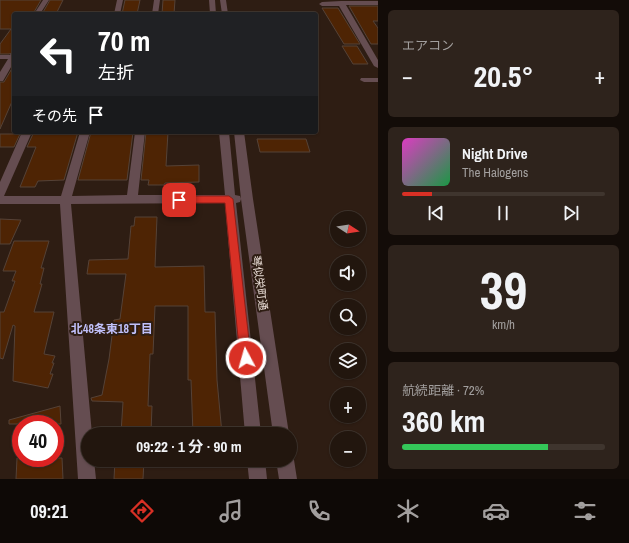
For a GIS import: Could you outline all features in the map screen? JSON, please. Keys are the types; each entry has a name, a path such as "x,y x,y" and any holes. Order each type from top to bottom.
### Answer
{"street":[{"path":"39,12 46,0"},
{"path":"117,12 120,0"},
{"path":"155,12 157,0"},
{"path":"212,0 213,12"},
{"path":"223,0 225,12"},
{"path":"341,3 378,66"},
{"path":"322,4 378,3"},
{"path":"0,56 12,56"},
{"path":"0,79 12,59"},
{"path":"364,80 378,80"},
{"path":"0,194 26,134"},
{"path":"84,134 65,200 87,479"},
{"path":"132,200 140,134"},
{"name":"琴似栄町通","path":"224,134 229,199 252,427"},
{"name":"琴似栄町通","path":"240,134 247,199 281,427"},
{"path":"0,200 247,199"},
{"path":"257,467 258,479"},
{"path":"286,467 288,479"}],"building":[{"path":"0,0 41,0 34,12 12,12 12,53 0,54 0,44 11,29 0,29"},
{"path":"50,0 63,0 57,12 43,12"},
{"path":"125,0 140,0 137,12 122,12"},
{"path":"163,0 175,0 174,12 162,12"},
{"path":"349,6 378,6 378,21 373,21 378,28 378,44 371,44"},
{"path":"322,8 338,8 360,44 344,44"},
{"path":"342,46 357,46 368,64 353,64"},
{"path":"12,68 12,102 0,129 0,82 4,82"},
{"path":"0,134 20,134 14,147 0,147"},
{"path":"33,134 77,134 64,180 38,181 35,187 20,187 36,147 27,147"},
{"path":"90,134 133,134 127,180 78,180"},
{"path":"146,134 168,134 166,166 199,165 199,182 148,185 149,180 141,180"},
{"path":"257,139 306,139 310,152 260,152"},
{"path":"135,217 157,217 155,267 204,266 205,312 215,312 217,380 221,427 193,427 191,380 188,380 188,306 155,306 153,354 150,354 148,406 152,406 151,427 121,427 123,402 92,401 91,398 102,395 109,359 114,320 120,319 126,274 87,274 89,260 128,259 131,226 134,226"},
{"path":"0,219 21,220 10,244 0,244"},
{"path":"14,241 49,241 41,268 44,268 40,284 42,284 34,312 54,312 44,354 55,356 50,374 53,374 48,388 13,381 15,326 13,325 3,359 0,358 0,312 4,312 15,281 12,281 16,271 3,271"},
{"path":"60,406 60,415 27,415"},
{"path":"12,419 12,424 9,424 9,420"},
{"path":"17,467 62,467 63,479 16,479"},
{"path":"115,467 144,467 143,479 114,479"}],"district":[{"name":"北48条東18丁目","path":"112,329"}],"route":[{"path":"179,200 229,199 246,358"}]}
